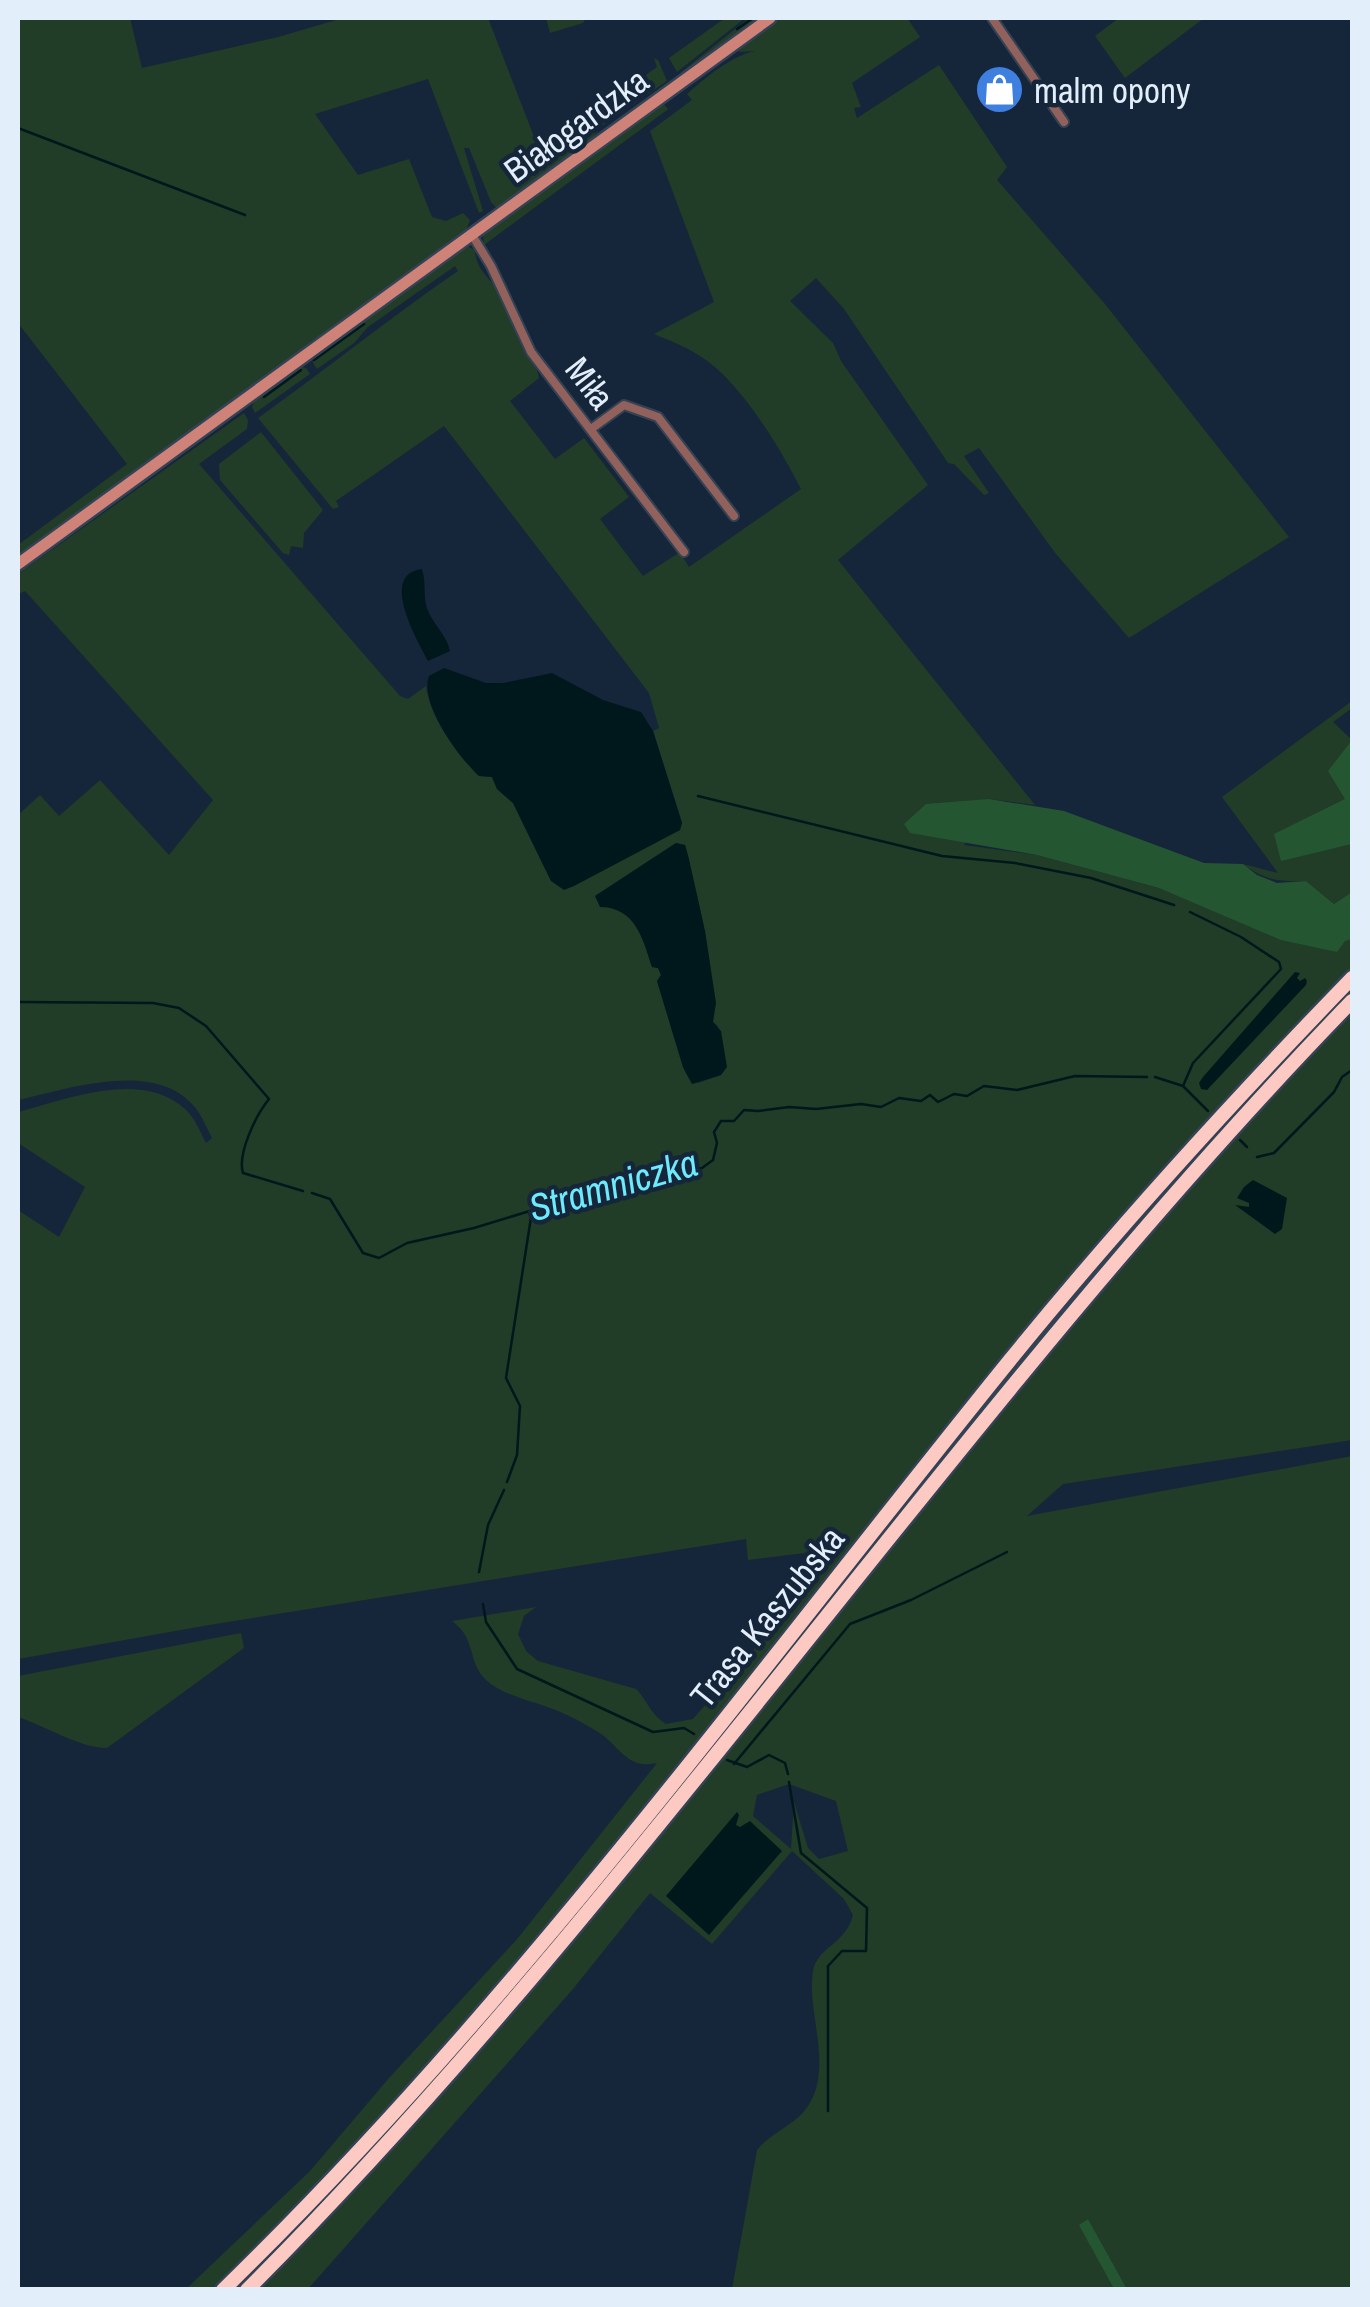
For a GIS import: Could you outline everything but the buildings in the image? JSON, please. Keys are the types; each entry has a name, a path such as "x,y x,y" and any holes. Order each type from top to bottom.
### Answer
{"highway":[{"name":"Trasa Kaszubska","path":"223,2290 343,2168 471,2026 1056,1304 1206,1133 1352,978"},
{"name":"Trasa Kaszubska","path":"247,2290 392,2139 491,2028 1098,1280 1227,1134 1352,1002"}],"main road":[{"name":"Białogardzka","path":"18,564 770,18"}],"street":[{"path":"992,18 1064,122"},
{"name":"Miła","path":"472,235 492,266 523,339 684,552"},
{"path":"591,430 624,405 654,414 734,516"}],"green space":[{"path":"18,18 130,18 142,68 343,18 488,18 538,147 657,67 654,58 667,81 600,127 590,143 497,209 469,148 464,148 483,211 479,213 428,79 315,114 358,175 409,159 432,217 446,221 463,213 470,220 465,234 18,559 18,545 127,464 18,323"},
{"path":"546,18 586,18 583,23 550,33"},
{"path":"725,18 745,18 677,72 669,58"},
{"path":"749,18 762,18 687,72 680,73"},
{"path":"777,18 907,18 920,37 852,83 861,107 854,108 857,118 939,65 1007,167 997,180 1105,304 1289,537 1129,638 1056,554 979,448 964,456 989,493 984,495 954,464 948,463 844,309 816,278 790,301 833,343 841,361 928,485 838,560 1035,805 989,799 964,845 1037,855 1159,888 1194,902 1352,939 1352,1440 1063,1484 1027,1516 1352,1456 1352,2289 1127,2289 1088,2219 1080,2225 1114,2289 732,2289 757,2150 794,2121 814,2095 819,2060 813,1971 820,1956 844,1933 853,1915 844,1899 792,1851 712,1944 650,1893 573,1989 308,2289 186,2289 310,2171 518,1938 657,1763 637,1763 580,1722 493,1686 480,1673 465,1635 452,1621 536,1607 524,1616 518,1634 526,1651 538,1661 636,1689 666,1724 693,1719 765,1636 813,1552 748,1560 746,1539 18,1659 18,1210 59,1237 85,1187 18,1143 18,1112 104,1091 148,1091 185,1109 206,1143 212,1138 192,1104 155,1083 108,1081 18,1100 18,815 40,795 59,816 100,780 169,855 213,800 25,591 18,594 18,574 244,413 247,429 199,464 400,696 408,699 426,686 433,711 454,746 479,776 492,777 497,789 513,803 551,881 680,830 682,822 653,731 659,728 649,693 444,426 336,501 339,507 333,509 258,418 458,271 455,266 368,327 354,343 317,369 313,355 467,246 475,250 481,270 496,285 520,340 535,363 539,378 510,401 555,459 584,438 629,497 600,519 643,576 680,552 689,567 801,489 771,436 718,369 698,354 654,334 714,302 650,131 692,100 687,94 711,74 755,51 738,52 750,37","holes":["676,843 685,845 696,889 709,955 713,1022 718,1026 721,1075 698,1083 689,1079 683,1067 657,981 661,975 658,968 652,967 639,931 624,913 595,896","789,1784 836,1801 848,1851 819,1859 808,1848 794,1802 791,1849 753,1816 757,1795"]},
{"path":"1119,18 1204,18 1125,78 1095,36"},
{"path":"682,99 484,245 483,236 492,225 662,102 668,109"},
{"path":"299,366 310,374 255,413 255,398"},
{"path":"261,432 323,510 304,533 303,548 291,546 289,555 283,553 220,480 219,464"},
{"path":"1352,701 1352,708 1333,722 1352,740 1329,771 1346,799 1281,860 1352,844 1352,892 1334,904 1306,881 1273,879 1243,864 1278,873 1222,797"},
{"path":"1352,740 1352,844 1281,861 1274,834 1345,799 1328,771"},
{"path":"989,799 1064,811 1204,863 1243,864 1277,883 1306,881 1334,904 1352,892 1352,939 1345,941 1337,952 1281,940 1159,888 1037,855 910,833 904,824 926,804"},
{"path":"241,1633 244,1648 107,1748 74,1741 18,1717 18,1676"},
{"path":"1088,2219 1127,2289 1114,2289 1079,2225"}],"shaded area":[{"path":"422,569 427,608 450,651 428,661 410,624 402,595 409,574"},
{"path":"444,668 486,683 552,673 603,700 641,712 653,731 682,823 680,830 564,890 551,881 513,803 497,789 492,777 479,776 471,768 435,715 427,687 429,676"},
{"path":"676,843 685,845 688,855 716,1003 713,1022 721,1031 727,1067 721,1075 692,1084 683,1067 657,981 661,975 658,968 652,967 636,926 622,912 600,907 595,896"},
{"path":"1295,972 1300,973 1300,981 1305,978 1306,985 1207,1090 1201,1089 1203,1077"},
{"path":"1253,1180 1287,1198 1282,1229 1275,1234 1235,1205 1249,1207 1249,1203 1237,1198"},
{"path":"737,1812 736,1825 740,1827 750,1821 782,1851 709,1935 666,1896"}],"waterway":[{"path":"737,29 753,18"},
{"path":"18,128 245,215"},
{"path":"314,360 364,324"},
{"path":"264,397 301,370"},
{"path":"698,796 942,856 1015,863 1091,878 1174,905"},
{"path":"1183,1086 1193,1063 1281,969 1279,962 1241,937 1190,912"},
{"name":"Stramniczka","path":"18,1002 153,1003 179,1008 206,1026 269,1099 249,1135 243,1173 303,1191"},
{"name":"Stramniczka","path":"1257,1157 1274,1153 1352,1070"},
{"name":"Stramniczka","path":"312,1193 330,1199 363,1253 379,1258 407,1243 474,1228 655,1173 702,1168 713,1160 717,1143 714,1132 721,1121 734,1121 744,1110 861,1104 881,1107 899,1098 921,1101 930,1095 938,1102 954,1094 967,1096 984,1086 1017,1090 1075,1076 1147,1077"},
{"name":"Stramniczka","path":"1155,1077 1183,1086 1208,1111"},
{"name":"Stramniczka","path":"1240,1140 1247,1147"},
{"path":"507,1482 517,1455 520,1406 506,1378 532,1211"},
{"path":"479,1572 488,1525 504,1490"},
{"path":"734,1764 850,1624 911,1600 1007,1552"},
{"path":"483,1604 486,1622 517,1669 653,1732 684,1728 694,1734"},
{"path":"727,1760 747,1767 769,1755 785,1763 788,1774"},
{"path":"789,1782 801,1853 867,1908 866,1951 842,1951 828,1966 828,2111"}],"place":[{"name":"malm opony","path":"999,90"}]}
